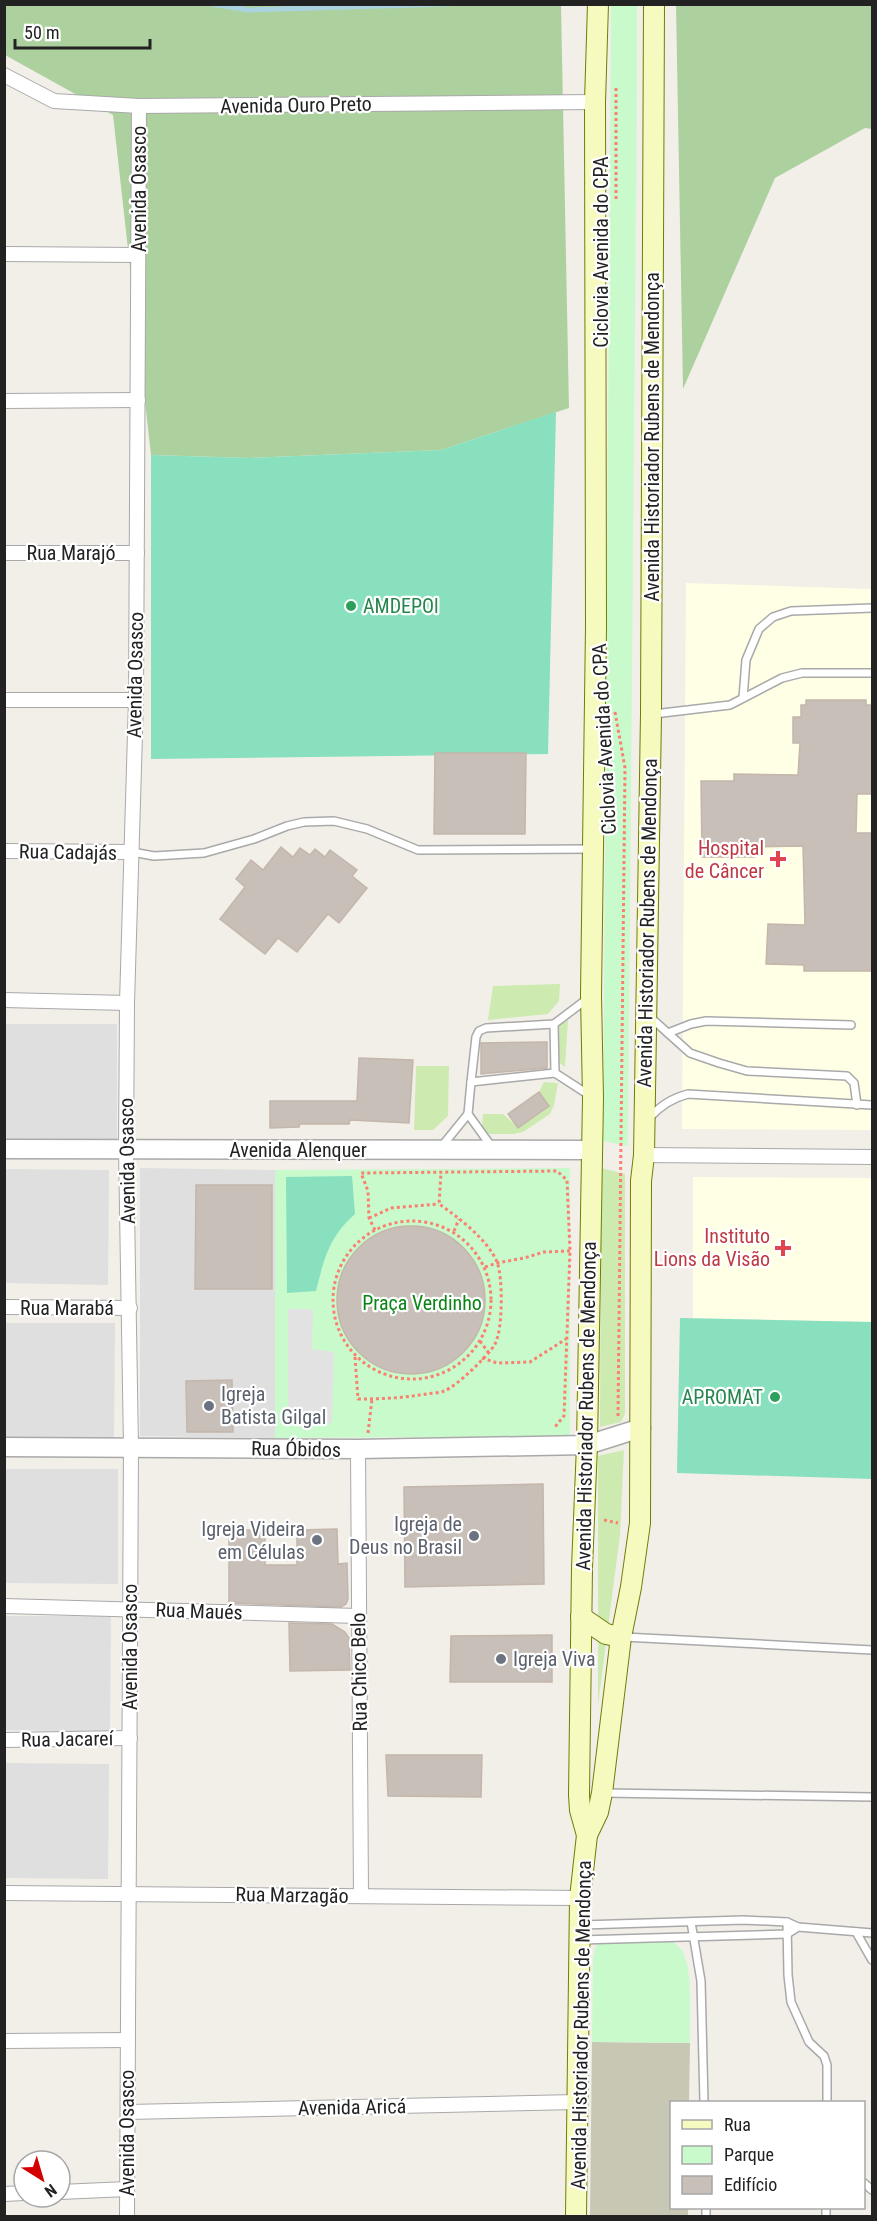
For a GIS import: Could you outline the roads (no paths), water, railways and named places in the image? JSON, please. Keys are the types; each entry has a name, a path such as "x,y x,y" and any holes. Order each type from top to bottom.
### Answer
{"main road":[{"name":"Avenida Historiador Rubens de Mendonça","path":"587,1834 580,1810 579,1794 593,1098 591,995 596,627 595,102 598,4"},
{"name":"Avenida Historiador Rubens de Mendonça","path":"576,2217 580,1898 587,1834 598,1812 602,1793 621,1637 640,1523 641,1181 644,1155 651,714 654,4"},
{"path":"581,1617 606,1634 621,1637"}],"street":[{"name":"Avenida Ouro Preto","path":"4,75 54,101 139,106 595,102"},
{"name":"Avenida Osasco","path":"127,2217 131,1447 126,1150 127,1003 136,700 139,106"},
{"path":"4,254 138,255"},
{"path":"4,401 138,400"},
{"name":"Rua Marajó","path":"4,553 136,553"},
{"path":"4,700 136,700"},
{"name":"Rua Cadajás","path":"4,851 132,852"},
{"path":"4,1000 127,1003"},
{"name":"Avenida Alenquer","path":"4,1149 592,1150"},
{"path":"644,1155 873,1157"},
{"name":"Rua Marabá","path":"4,1307 130,1308"},
{"name":"Rua Óbidos","path":"4,1447 363,1443 587,1445 641,1428"},
{"name":"Rua Chico Belo","path":"361,1895 358,1616 363,1443"},
{"name":"Rua Maués","path":"4,1606 358,1616"},
{"name":"Rua Jacareí","path":"4,1740 130,1738"},
{"name":"Rua Marzagão","path":"4,1893 580,1898"},
{"path":"4,2041 128,2040"},
{"name":"Avenida Aricá","path":"128,2112 578,2102"},
{"path":"72,2191 127,2189"}],"lane":[{"path":"743,698 746,660 759,629 773,617 791,611 873,608"},
{"path":"651,714 730,705 782,678 802,673 873,673"},
{"path":"132,852 154,856 204,853 254,839 287,826 304,822 334,821 367,829 418,850 594,849"},
{"path":"438,1150 468,1114 476,1037 479,1031 486,1028 554,1024 591,995"},
{"path":"645,1012 690,1053 747,1071 847,1076 854,1083 857,1105"},
{"path":"668,1033 706,1021 851,1025"},
{"path":"554,1024 555,1073"},
{"path":"471,1082 555,1073 593,1098"},
{"path":"643,1124 667,1102 677,1096 688,1094 873,1105"},
{"path":"468,1114 494,1150"},
{"path":"621,1637 873,1650"},
{"path":"602,1793 873,1797"},
{"path":"580,1933 691,1922 743,1920 787,1922 798,1927 872,1934"},
{"path":"691,1922 701,1981 704,2101"},
{"path":"787,1922 791,2002 809,2042 824,2056 827,2065 827,2101"},
{"path":"580,1933 695,1936 787,1934 798,1927"},
{"path":"856,1932 873,1960"}],"waterway":[{"path":"211,4 249,10 448,4"}],"place":[{"name":"AMDEPOl","path":"351,606"},
{"name":"Hospital de Câncer","path":"778,859"},
{"name":"Instituto Lions da Visão","path":"783,1248"},
{"name":"APROMAT","path":"775,1397"},
{"name":"Igreja Batista Gilgal","path":"209,1406"},
{"name":"Igreja de Deus no Brasil","path":"474,1536"},
{"name":"Igreja Videira em Células","path":"317,1540"},
{"name":"Igreja Viva","path":"501,1659"}],"park label":[{"name":"Praça Verdinho","path":"422,1303"}]}
